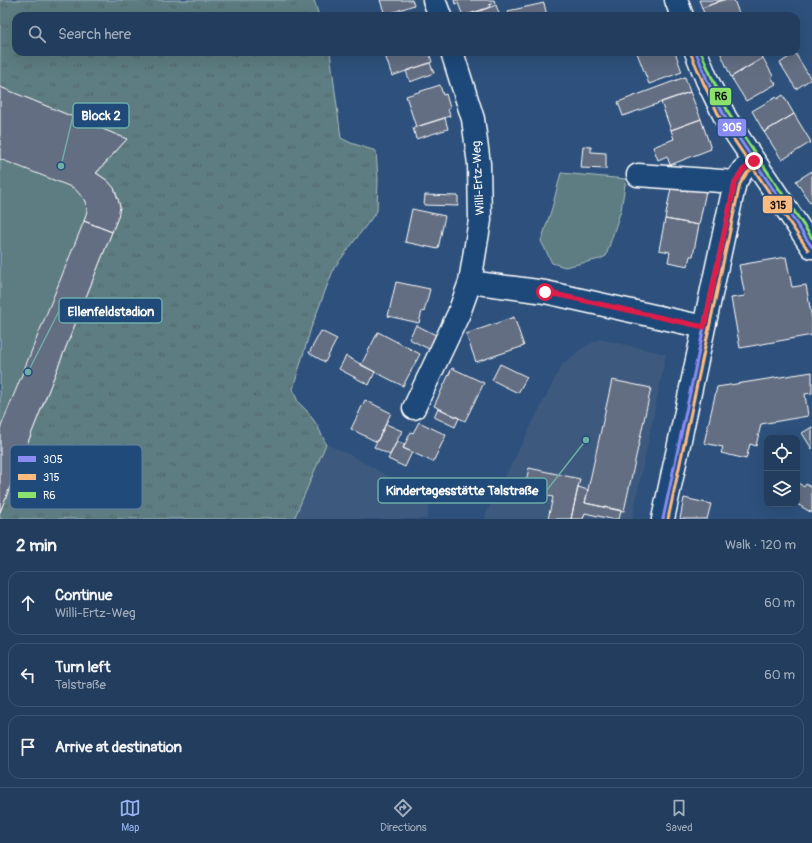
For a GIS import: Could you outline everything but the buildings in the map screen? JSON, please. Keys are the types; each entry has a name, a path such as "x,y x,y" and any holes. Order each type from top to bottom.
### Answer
{"street":[{"path":"434,0 438,12"},
{"path":"676,0 680,12"},
{"name":"Willi-Ertz-Weg","path":"414,408 459,313 470,282 480,220 480,164 473,119 453,56"},
{"path":"698,56 707,80 726,119 812,247"},
{"path":"663,519 735,182 743,170 754,161"},
{"path":"638,175 735,182"},
{"path":"470,282 545,292 704,327"}],"shaded area":[{"path":"600,339 666,354 632,519 486,519 485,516 562,365 582,348"},
{"path":"326,444 352,456 408,488 430,498 427,519 294,519"}],"green space":[{"path":"0,0 314,0 318,12 12,12 12,56 331,56 341,138 351,143 376,151 378,179 377,211 334,268 311,328 293,389 298,402 307,411 317,425 326,444 294,519 0,519 0,512 10,487 10,509 142,509 142,445 27,445 118,217 108,181 96,173 0,87"},
{"path":"0,87 127,139 97,173 108,181 114,188 120,207 118,217 27,445 10,445 10,487 0,512"},
{"path":"561,173 626,179 621,210 606,256 600,259 565,267 552,263 541,241 552,208"}],"transit line":[{"name":"315","path":"692,56 722,122 808,250"},
{"name":"305","path":"698,56 707,80 726,119 812,247"},
{"name":"R6","path":"703,56 730,116 812,238"},
{"name":"305","path":"663,519 735,182 743,170 754,161"},
{"name":"315","path":"668,519 740,184 747,173 757,165"}],"place":[{"name":"Block 2","path":"61,166"},
{"name":"Ellenfeldstadion","path":"28,372"},
{"name":"Kindertagesstätte Talstraße","path":"586,440"}],"route":[{"path":"545,292 704,327 735,182 743,170 754,161"}]}
